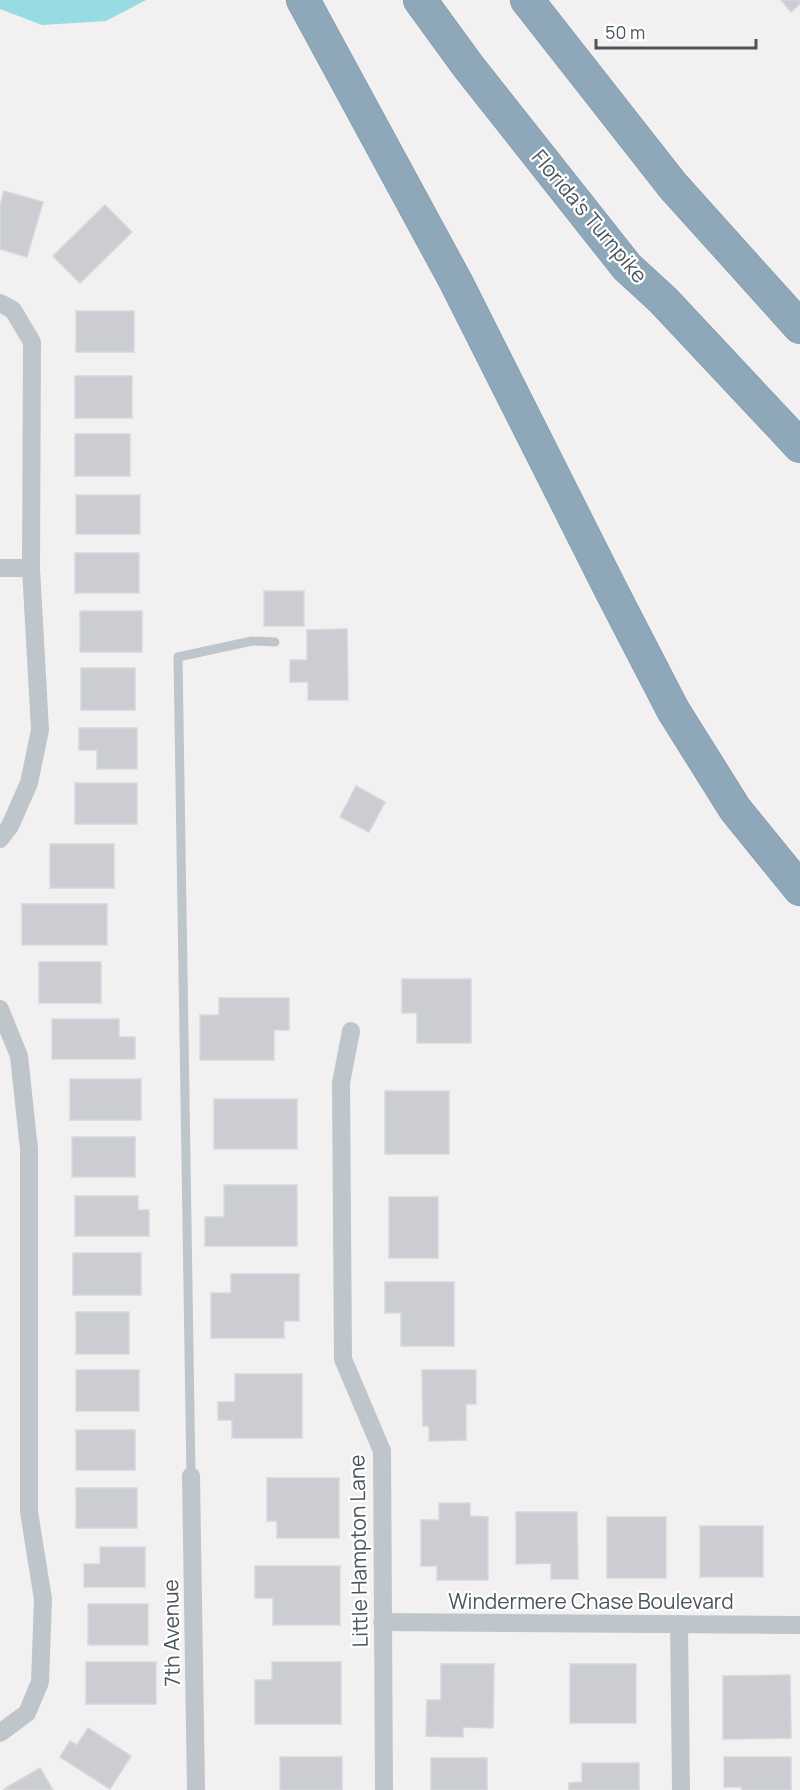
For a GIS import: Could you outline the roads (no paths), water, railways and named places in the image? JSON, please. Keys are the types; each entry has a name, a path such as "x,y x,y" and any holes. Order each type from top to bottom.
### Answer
{"highway":[{"path":"303,0 456,282 673,710 735,809 800,889"},
{"name":"Florida's Turnpike","path":"420,0 468,66 627,267 663,300 800,446"},
{"path":"527,0 673,186 800,327"}],"street":[{"path":"0,303 13,310 32,342 31,568 40,730 29,783 10,826 0,839"},
{"path":"0,568 31,568"},
{"path":"0,1009 18,1056 29,1149 29,1512 43,1599 40,1682 27,1713 0,1733"},
{"name":"Little Hampton Lane","path":"351,1031 341,1083 343,1359 382,1451 384,1790"},
{"name":"7th Avenue","path":"191,1476 196,1790"},
{"name":"Windermere Chase Boulevard","path":"382,1622 800,1625"},
{"path":"679,1624 681,1790"}],"lane":[{"path":"191,1476 178,657 252,641 275,642"}],"water":[{"path":"0,0 146,0 106,21 42,25 0,9"}]}
